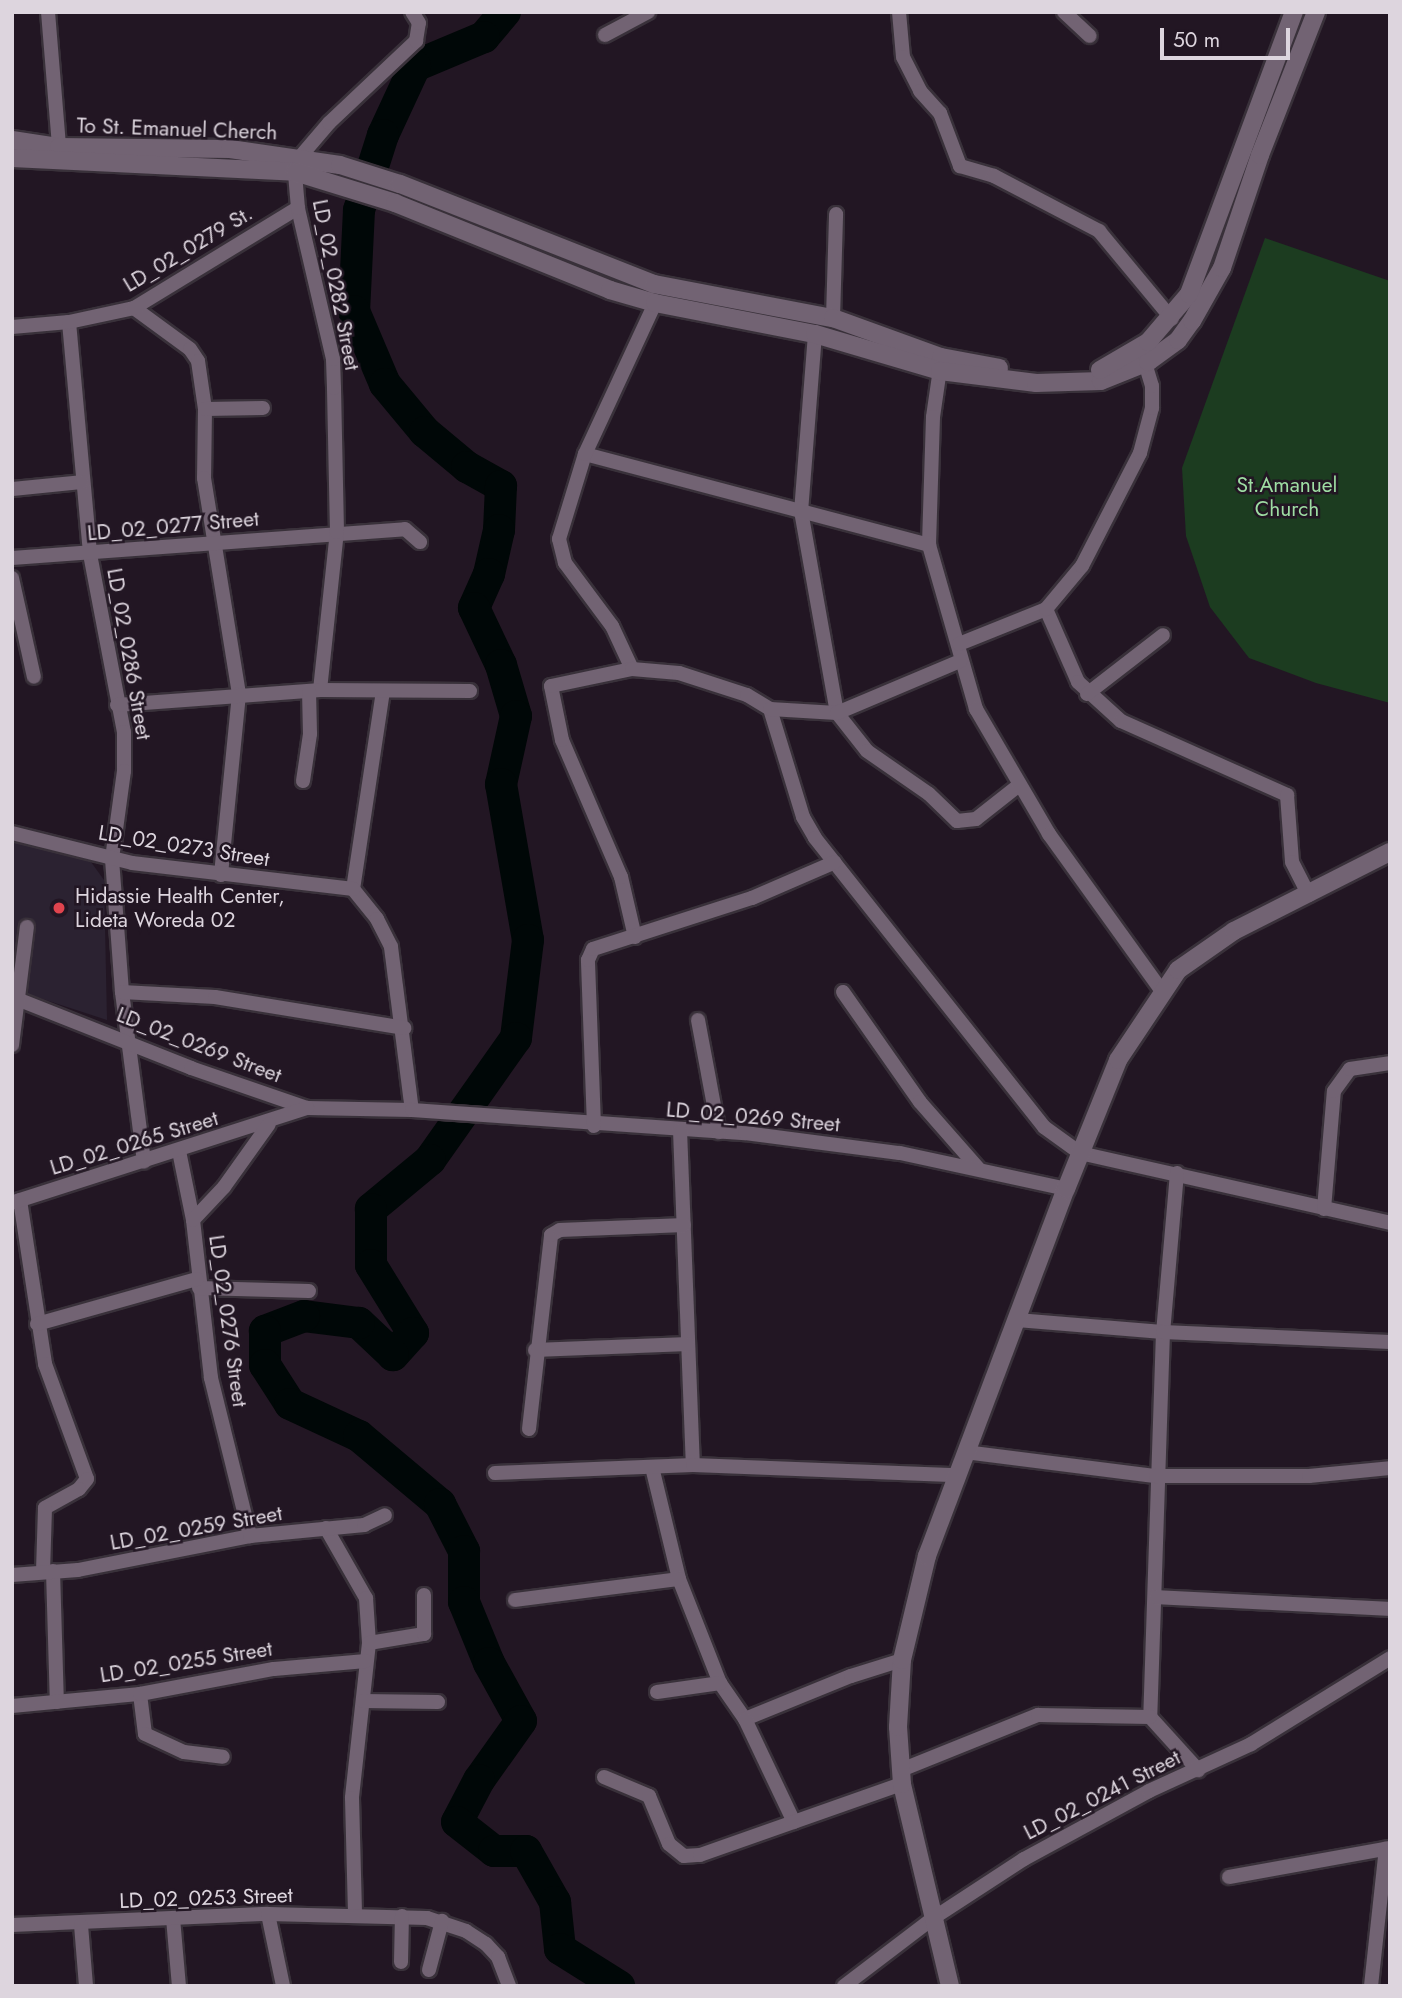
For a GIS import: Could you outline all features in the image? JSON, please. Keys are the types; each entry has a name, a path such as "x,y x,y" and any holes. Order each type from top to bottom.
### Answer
{"main road":[{"path":"1144,356 1172,319 1203,262 1294,12"},
{"path":"297,165 341,186 395,203 610,290 654,303 815,334 940,364 1006,370 1084,372 1144,356 1178,340 1222,268 1264,144 1316,12"},
{"name":"To St. Emanuel Cherch","path":"12,140 59,147 230,149 297,165"},
{"name":"To St. Emanuel Cherch","path":"12,158 340,165 400,184 654,284 833,318 940,364"},
{"path":"950,1986 932,1919 901,1777 898,1727 902,1660 919,1582 965,1452 1066,1189 1118,1060 1178,970 1234,931 1390,852"}],"street":[{"path":"48,12 59,147"},
{"path":"297,165 416,41 420,31 412,12"},
{"path":"605,35 648,12"},
{"path":"899,12 903,57 920,91 940,113 960,166 1029,193 1099,231 1172,319"},
{"path":"1064,12 1090,36"},
{"name":"LD_02_0282 Street","path":"297,165 298,208 333,359 337,532 303,781"},
{"name":"LD_02_0279 St.","path":"12,327 69,323 134,308 298,208"},
{"path":"833,318 836,214"},
{"path":"632,669 612,626 565,563 559,539 585,454 654,303"},
{"path":"134,308 190,349 198,361 205,410 204,478 239,694 221,875"},
{"name":"LD_02_0286 Street","path":"69,323 90,554 124,732 124,771 112,859 122,992 144,1161"},
{"path":"815,334 801,511 837,713 867,751 929,794 957,821 976,819 1020,786"},
{"path":"959,644 1046,609 1083,566 1140,453 1152,408 1144,356"},
{"path":"940,364 933,417 929,545 976,709 1020,786 1162,991"},
{"path":"205,410 264,408"},
{"path":"585,454 929,545"},
{"path":"12,489 82,482"},
{"path":"337,532 405,529 420,542"},
{"name":"LD_02_0277 Street","path":"12,558 213,546 337,532"},
{"path":"12,578 34,677"},
{"path":"1046,609 1087,694 1121,721 1159,741 1287,795 1292,862 1309,895"},
{"path":"1087,694 1163,635"},
{"path":"635,937 621,877 562,740 551,686 632,669 708,680 770,709 837,713 960,660"},
{"path":"383,691 352,889 377,919 391,947 404,1028 412,1110"},
{"path":"117,705 239,694 470,691"},
{"path":"770,709 803,817 835,862 1044,1127 1080,1153 1390,1223"},
{"name":"LD_02_0273 Street","path":"12,832 112,859 221,875 352,889"},
{"path":"594,1126 588,960 602,943 635,937 774,889 835,862"},
{"path":"12,1045 15,998 27,927"},
{"path":"122,992 215,997 404,1028"},
{"path":"843,992 920,1102 978,1168"},
{"name":"LD_02_0269 Street","path":"15,998 307,1108 434,1111 594,1126 719,1132 839,1144 978,1168 1066,1189"},
{"path":"698,1020 719,1132"},
{"path":"1324,1209 1334,1091 1350,1069 1390,1063"},
{"name":"LD_02_0265 Street","path":"16,1201 269,1124 307,1108"},
{"path":"193,1220 224,1188 269,1124"},
{"path":"680,1130 693,1465"},
{"name":"LD_02_0276 Street","path":"179,1152 193,1220 198,1283 211,1378 250,1536"},
{"path":"1177,1173 1163,1332 1156,1476 1156,1597 1150,1717 1198,1770"},
{"path":"16,1201 45,1364 87,1479 79,1489 44,1508 57,1702"},
{"path":"528,1429 551,1235 560,1230 684,1225"},
{"path":"37,1324 198,1283 309,1291"},
{"path":"1017,1320 1163,1332 1390,1342"},
{"path":"536,1350 688,1344"},
{"path":"965,1452 1156,1476 1309,1476 1390,1468"},
{"path":"495,1473 693,1465 957,1475"},
{"path":"652,1467 679,1578 720,1683 745,1719 794,1822"},
{"name":"LD_02_0259 Street","path":"12,1575 158,1556 250,1536 364,1525 386,1516"},
{"path":"327,1528 366,1598 369,1643 352,1798 355,1916"},
{"path":"515,1600 679,1578"},
{"path":"369,1643 424,1634 424,1595"},
{"path":"1156,1597 1390,1609"},
{"name":"LD_02_0241 Street","path":"844,1986 932,1919 1024,1859 1149,1791 1251,1744 1390,1658"},
{"path":"745,1719 851,1676 902,1660"},
{"name":"LD_02_0255 Street","path":"12,1706 140,1694 274,1669 366,1661"},
{"path":"657,1692 720,1683"},
{"path":"140,1694 145,1734 184,1752 223,1757"},
{"path":"363,1701 438,1702"},
{"path":"604,1777 649,1796 669,1844 684,1856 700,1855 794,1822 1038,1715 1150,1717"},
{"path":"1229,1877 1388,1848 1371,1986"},
{"path":"268,1914 283,1986"},
{"name":"LD_02_0253 Street","path":"12,1925 81,1925 268,1914 402,1916 442,1921 486,1944 498,1957 509,1986"},
{"path":"401,1962 402,1916"},
{"path":"173,1918 179,1986"},
{"path":"429,1970 442,1921"},
{"path":"81,1925 86,1986"}],"shaded area":[{"name":"Hidassie Health Center, Lideta Woreda 02","path":"12,838 91,862 104,880 107,1020 12,989"}],"green space":[{"name":"St.Amanuel Church","path":"1265,238 1390,281 1390,703 1316,683 1249,658 1210,607 1186,536 1182,468"}],"waterway":[{"path":"505,12 484,37 415,66 383,135 359,210 354,311 385,384 425,432 467,467 501,486 499,530 489,574 474,608 501,665 516,716 501,784 528,940 516,1038 430,1160 371,1209 371,1265 413,1333 393,1355 359,1323 304,1316 265,1331 265,1365 290,1404 359,1436 440,1504 464,1551 464,1602 489,1663 521,1721 479,1780 457,1822 494,1851 526,1851 555,1902 560,1949 619,1986"}],"place":[{"name":"Hidassie Health Center, Lideta Woreda 02","path":"59,908"}]}
